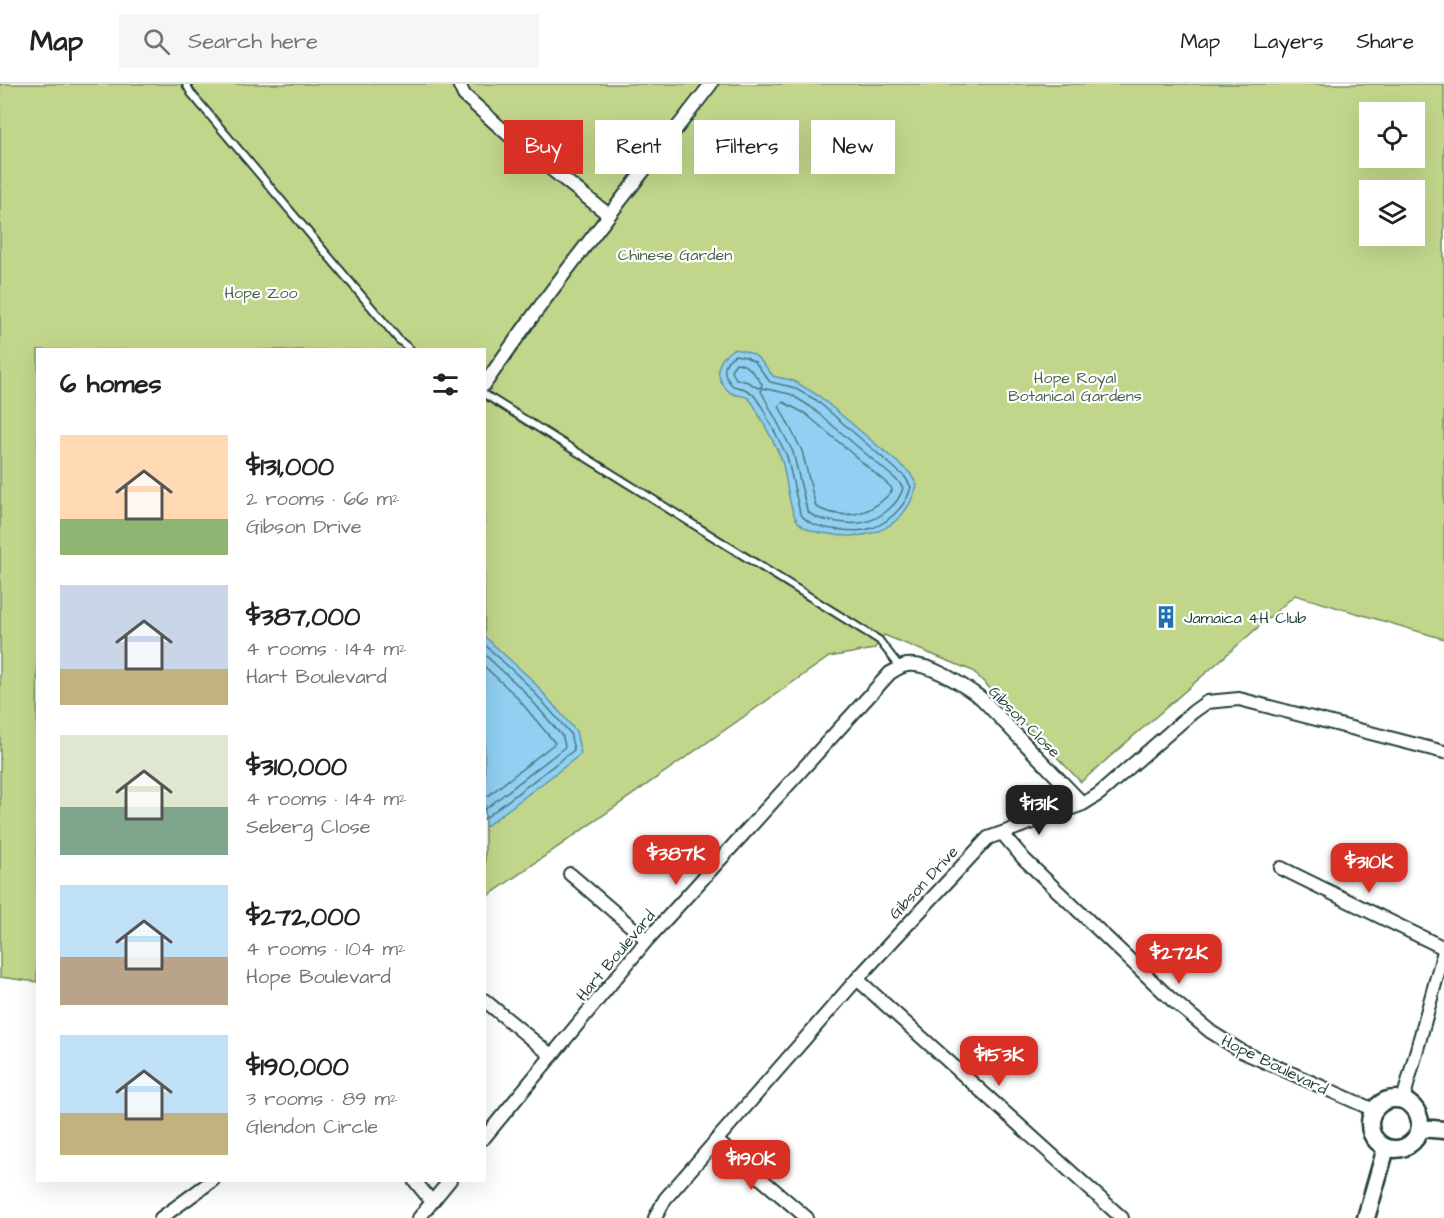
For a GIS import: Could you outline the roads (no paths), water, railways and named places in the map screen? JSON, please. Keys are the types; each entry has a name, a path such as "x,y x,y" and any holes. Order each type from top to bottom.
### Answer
{"street":[{"path":"459,84 464,95 512,138 609,215"},
{"path":"486,382 609,215 711,84"},
{"name":"Gibson Close","path":"900,667 921,666 961,683 981,698 1083,804"},
{"name":"Hart Boulevard","path":"486,1136 647,940 890,673 900,667"},
{"name":"Gibson Drive","path":"656,1218 665,1199 716,1140 857,979 987,838 1083,804 1099,794 1192,712 1207,702 1239,699 1444,752"},
{"name":"Hope Boulevard","path":"1002,833 1024,859 1171,999 1211,1032 1243,1052 1374,1110"},
{"path":"1281,868 1444,949 1403,1100"},
{"path":"570,874 647,940"},
{"path":"857,979 1122,1218"},
{"path":"486,1002 552,1056"},
{"path":"1387,1100 1403,1100 1409,1103 1418,1114 1420,1128 1418,1135 1408,1146 1401,1149 1386,1148 1374,1139 1371,1131 1369,1124 1374,1110 1387,1100"},
{"path":"1420,1128 1444,1130"},
{"path":"716,1140 807,1218"},
{"path":"1366,1218 1386,1148"},
{"path":"161,1218 210,1182"},
{"path":"416,1182 432,1202"},
{"path":"419,1218 448,1182"}],"lane":[{"path":"186,84 191,93 399,340 409,348"},
{"path":"486,395 879,640 900,667"}],"water":[{"path":"733,349 753,354 761,360 773,376 794,381 819,396 910,473 917,485 904,512 895,522 872,533 844,536 817,532 799,523 792,510 781,458 753,403 745,396 728,391 720,378 720,364"},
{"path":"486,638 531,679 576,731 581,754 486,826"}],"place":[{"name":"Jamaica 4H Club","path":"1166,617"}],"park label":[{"name":"Chinese Garden","path":"675,254"},
{"name":"Hope Zoo","path":"261,292"},
{"name":"Hope Royal Botanical Gardens","path":"1075,386"}]}
